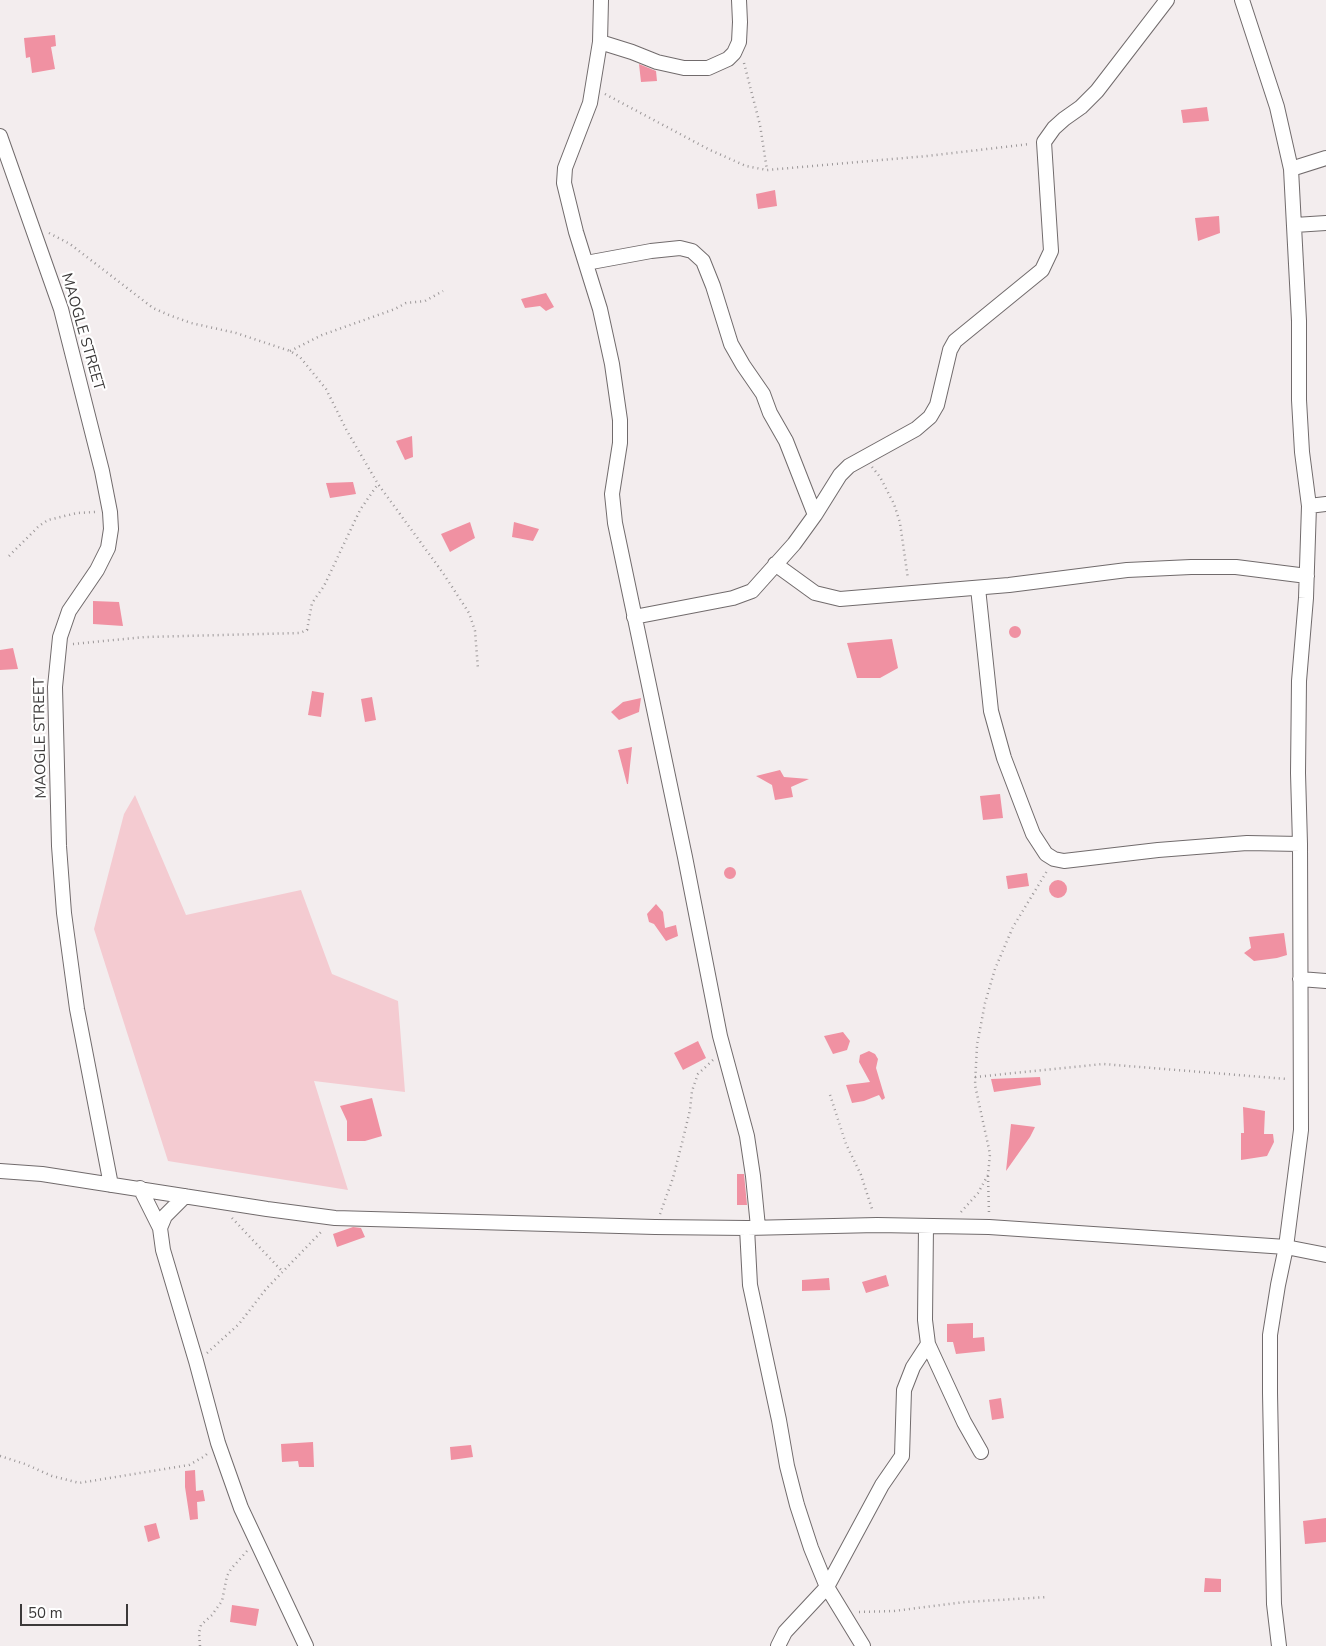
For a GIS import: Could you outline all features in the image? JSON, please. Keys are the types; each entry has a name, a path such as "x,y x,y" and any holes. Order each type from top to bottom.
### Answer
{"street":[{"path":"601,0 600,42 590,103 565,168 564,183 576,232 600,309 612,364 620,443 612,494 615,523 685,857 720,1036 747,1136 753,1176 750,1285 787,1466 811,1548 828,1587 863,1646"},
{"path":"600,42 656,62 684,68 708,68 728,60 734,53 739,42 739,0"},
{"path":"634,617 740,596 752,591 794,544 840,475 849,466 916,429 930,416 936,405 950,350 955,341 1042,270 1051,251 1044,142 1054,128 1081,107 1097,91 1167,0"},
{"path":"1242,0 1277,107 1291,169 1299,320 1299,400 1302,452 1309,506 1307,576 1299,681 1301,1130 1286,1247 1270,1335 1274,1604 1279,1646"},
{"name":"MAOGLE STREET","path":"0,136 62,309 102,471 110,512 111,529 108,548 97,570 69,611 59,645 55,687 59,846 64,913 77,1010 111,1185"},
{"path":"1291,169 1326,158"},
{"path":"1295,225 1326,223"},
{"path":"586,263 651,251 680,248 692,251 703,261 731,344 763,394 770,413 786,441 815,515"},
{"path":"1309,506 1326,504"},
{"path":"775,564 815,593 840,599 978,588 1127,570 1191,566 1236,567 1307,576"},
{"path":"978,588 992,711 1004,758 1033,834 1046,854 1054,859 1064,861 1158,850 1246,843 1300,844"},
{"path":"1300,979 1326,981"},
{"path":"0,1170 140,1188 267,1210 335,1218 655,1228 877,1225 989,1227 1286,1247 1326,1255"},
{"path":"140,1188 160,1228 163,1250 218,1443 241,1508 306,1646"},
{"path":"160,1228 165,1216 185,1196"},
{"path":"926,1226 925,1320 928,1344 964,1422 981,1452"},
{"path":"778,1646 786,1632 828,1587 882,1485 902,1456 904,1390 913,1367 928,1344"}],"path":[{"path":"739,42 760,125 767,170"},
{"path":"592,87 710,150 746,166 767,170 927,156 1044,142"},
{"path":"33,230 54,235 70,244 153,308 169,316 236,333 290,351 300,357 326,389 347,431 378,484 443,573 469,613 475,631 478,669"},
{"path":"290,351 322,335 395,309 406,303 425,301 443,291"},
{"path":"865,458 880,477 894,504 900,523 910,594"},
{"path":"59,645 145,637 264,634 307,630 312,603 324,586 360,510 378,484"},
{"path":"9,556 39,526 48,520 77,513 110,512"},
{"path":"989,1227 988,1175 990,1154 979,1109 975,1077 977,1045 994,969 1013,926 1054,859"},
{"path":"655,1228 673,1178 690,1110 692,1091 698,1074 724,1051"},
{"path":"975,1077 1103,1064 1301,1080"},
{"path":"830,1095 846,1144 861,1174 877,1225"},
{"path":"948,1226 978,1192 988,1175"},
{"path":"216,1200 282,1271"},
{"path":"196,1361 216,1346 239,1324 282,1271 335,1218"},
{"path":"0,1456 25,1464 52,1476 79,1483 189,1465 205,1456 218,1443"},
{"path":"200,1646 199,1633 201,1625 212,1615 222,1601 227,1576 256,1541"},
{"path":"840,1608 862,1612 894,1611 965,1602 1048,1597"}],"shaded area":[{"path":"135,795 186,915 301,890 332,974 398,1001 405,1092 314,1081 348,1190 168,1161 94,929 124,814"}],"building":[{"path":"55,35 56,46 51,47 55,69 32,73 30,57 26,58 24,38"},
{"path":"639,64 656,71 657,81 641,82"},
{"path":"1207,107 1209,121 1183,123 1181,110"},
{"path":"775,190 777,206 758,209 756,194"},
{"path":"1219,216 1220,233 1198,241 1195,218"},
{"path":"546,293 554,307 546,311 540,306 525,308 521,299"},
{"path":"412,436 413,457 405,460 396,441"},
{"path":"353,482 356,494 330,498 326,483"},
{"path":"470,522 475,538 450,552 441,534"},
{"path":"514,522 539,529 533,541 512,537"},
{"path":"93,601 119,602 123,626 93,624"},
{"path":"1017,626 1020,627 1020,637 1013,638 1010,637 1009,630 1010,627"},
{"path":"892,639 898,668 880,678 857,678 847,643"},
{"path":"13,648 18,669 0,670 0,650"},
{"path":"312,691 324,693 321,717 308,715"},
{"path":"372,697 376,720 365,722 361,699"},
{"path":"641,698 639,712 619,720 611,712 623,702"},
{"path":"632,747 628,784 627,784 618,750"},
{"path":"780,770 784,777 809,779 791,787 793,797 775,800 772,785 756,776"},
{"path":"1000,794 1003,818 983,820 980,796"},
{"path":"732,867 735,868 735,878 728,879 725,878 724,871 725,868"},
{"path":"1027,873 1029,886 1008,889 1006,876"},
{"path":"1058,880 1064,883 1067,889 1064,895 1058,898 1052,895 1049,889 1052,883"},
{"path":"656,904 663,912 665,928 676,925 678,936 666,941 654,924 649,922 647,914"},
{"path":"1284,933 1287,955 1254,961 1244,953 1251,948 1249,937"},
{"path":"843,1032 850,1041 847,1050 833,1054 824,1036"},
{"path":"698,1041 706,1058 683,1070 674,1053"},
{"path":"869,1051 875,1054 878,1059 876,1068 885,1098 882,1100 879,1095 852,1103 846,1085 870,1082 859,1062 860,1055"},
{"path":"1040,1077 1041,1085 994,1092 991,1079"},
{"path":"372,1098 382,1136 365,1141 347,1141 347,1121 340,1106"},
{"path":"1243,1107 1265,1111 1264,1134 1273,1134 1274,1142 1267,1156 1241,1160 1241,1133 1244,1133"},
{"path":"1011,1124 1035,1127 1006,1171"},
{"path":"737,1174 744,1174 747,1205 737,1205"},
{"path":"353,1227 361,1228 365,1237 337,1247 333,1234"},
{"path":"886,1275 889,1286 866,1293 862,1282"},
{"path":"829,1278 830,1290 802,1291 802,1280"},
{"path":"973,1323 973,1338 984,1337 985,1351 956,1354 953,1342 947,1342 947,1324"},
{"path":"1001,1398 1004,1418 992,1420 989,1400"},
{"path":"313,1442 314,1467 299,1467 298,1461 282,1462 281,1444"},
{"path":"471,1445 473,1457 451,1460 450,1447"},
{"path":"195,1470 196,1491 203,1490 205,1501 197,1502 198,1519 190,1520 185,1487 185,1471"},
{"path":"1326,1518 1326,1542 1305,1544 1303,1521"},
{"path":"156,1523 160,1538 148,1542 144,1526"},
{"path":"1205,1578 1221,1579 1221,1592 1204,1592"},
{"path":"232,1605 259,1609 256,1626 230,1622"}]}
